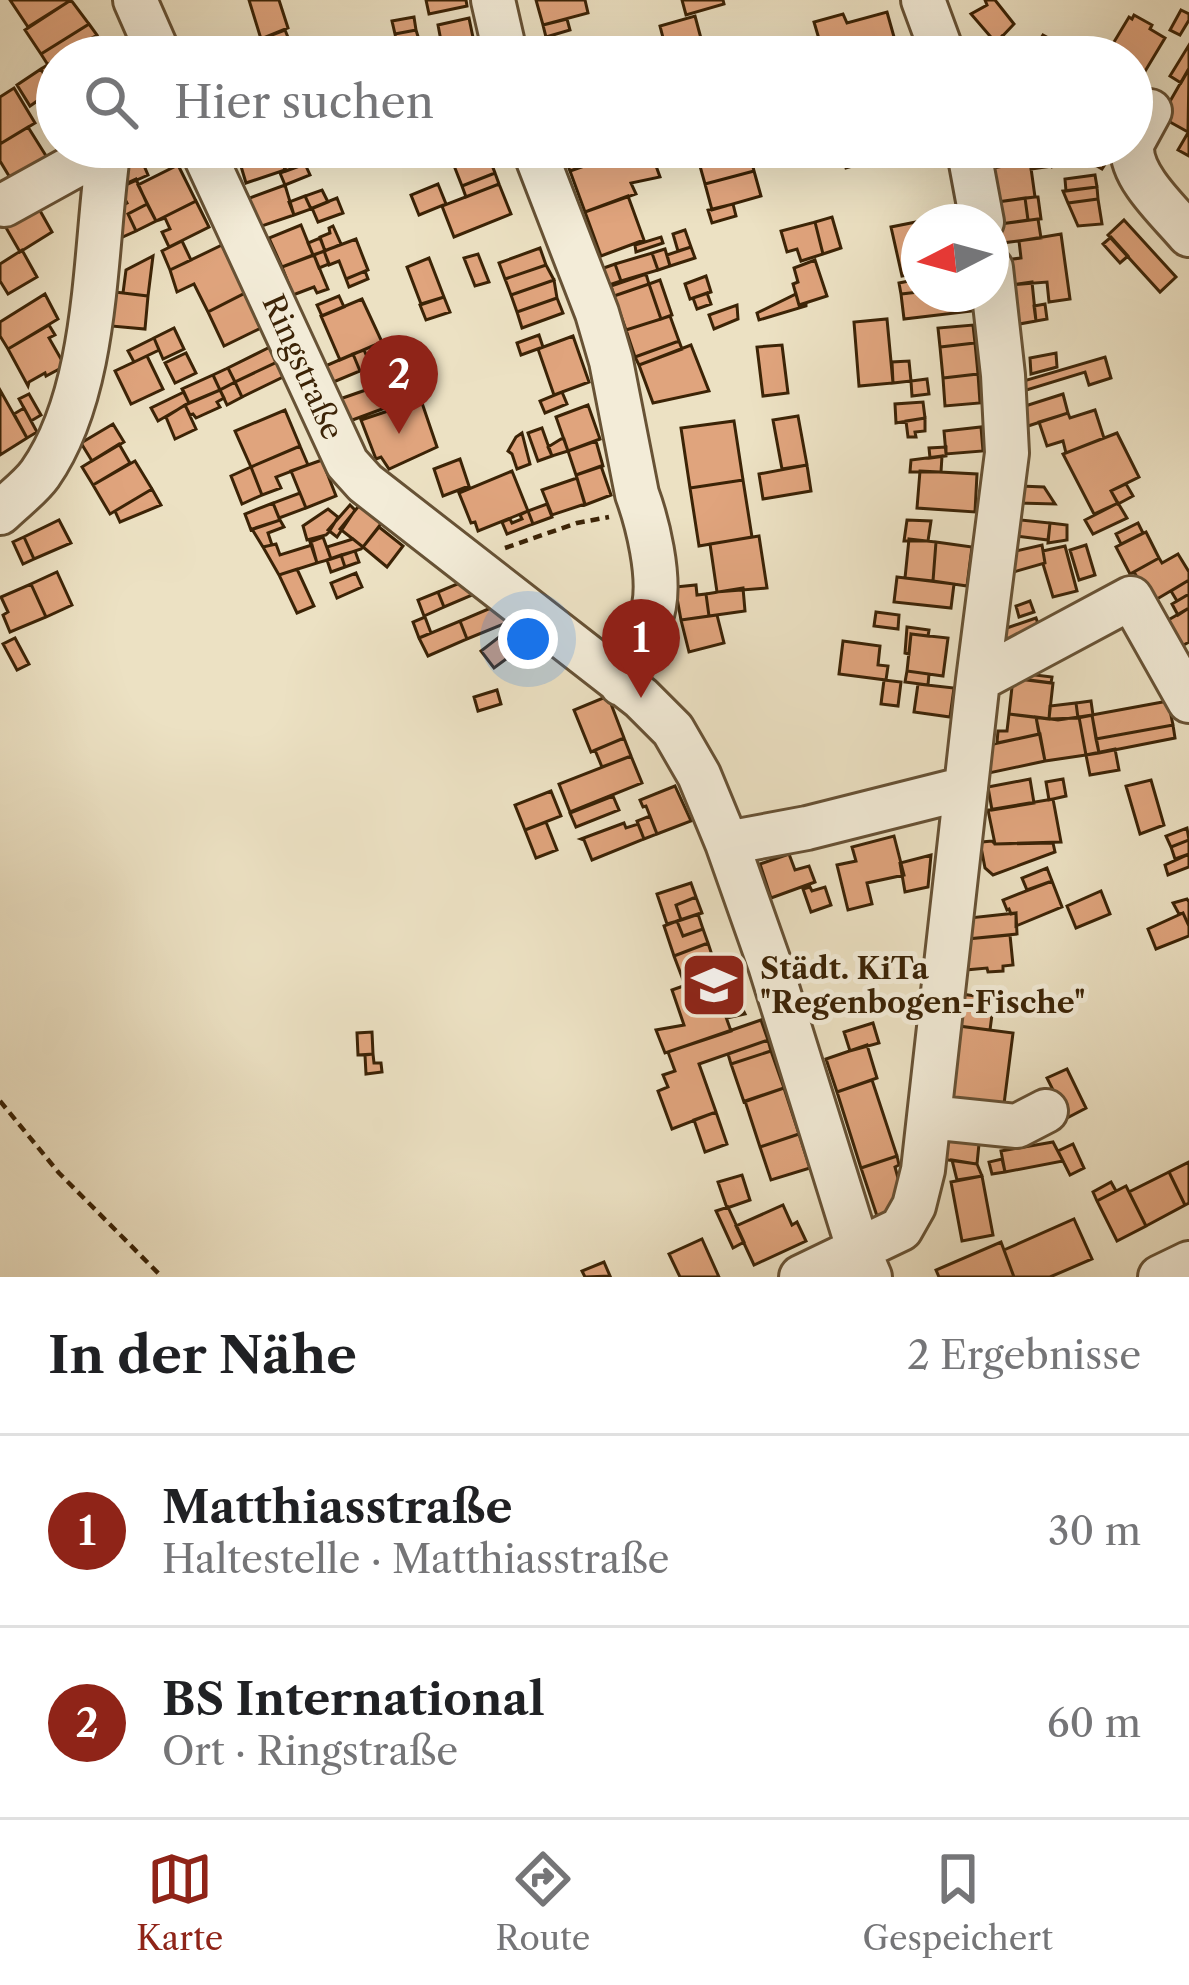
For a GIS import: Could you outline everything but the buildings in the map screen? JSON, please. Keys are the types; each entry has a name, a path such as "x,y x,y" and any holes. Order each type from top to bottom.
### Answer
{"street":[{"path":"135,0 151,36"},
{"path":"493,0 501,36"},
{"path":"922,0 936,36"},
{"path":"4,205 71,168"},
{"path":"0,513 40,475 68,419 80,381 107,168"},
{"name":"Ringstraße","path":"211,168 347,463 364,483 641,698 673,730 699,775 727,843 865,1264"},
{"path":"541,168 597,313 644,514 656,588 653,611 622,684"},
{"path":"972,168 979,204"},
{"path":"1136,168 1189,235"},
{"path":"801,1277 865,1264 901,1229 914,1206 923,1170 1006,453 996,312"},
{"path":"978,680 1131,598 1189,701"},
{"path":"727,843 966,788"},
{"path":"929,1118 1017,1126 1046,1111"},
{"path":"1160,1277 1189,1263"}],"path":[{"path":"465,562 578,523 644,514"},
{"path":"0,1101 58,1173 161,1277"}],"place":[{"name":"BS International","path":"399,434"},
{"name":"Matthiasstraße","path":"641,698"},
{"name":"Städt. KiTa \"Regenbogen-Fische\"","path":"714,985"}]}
